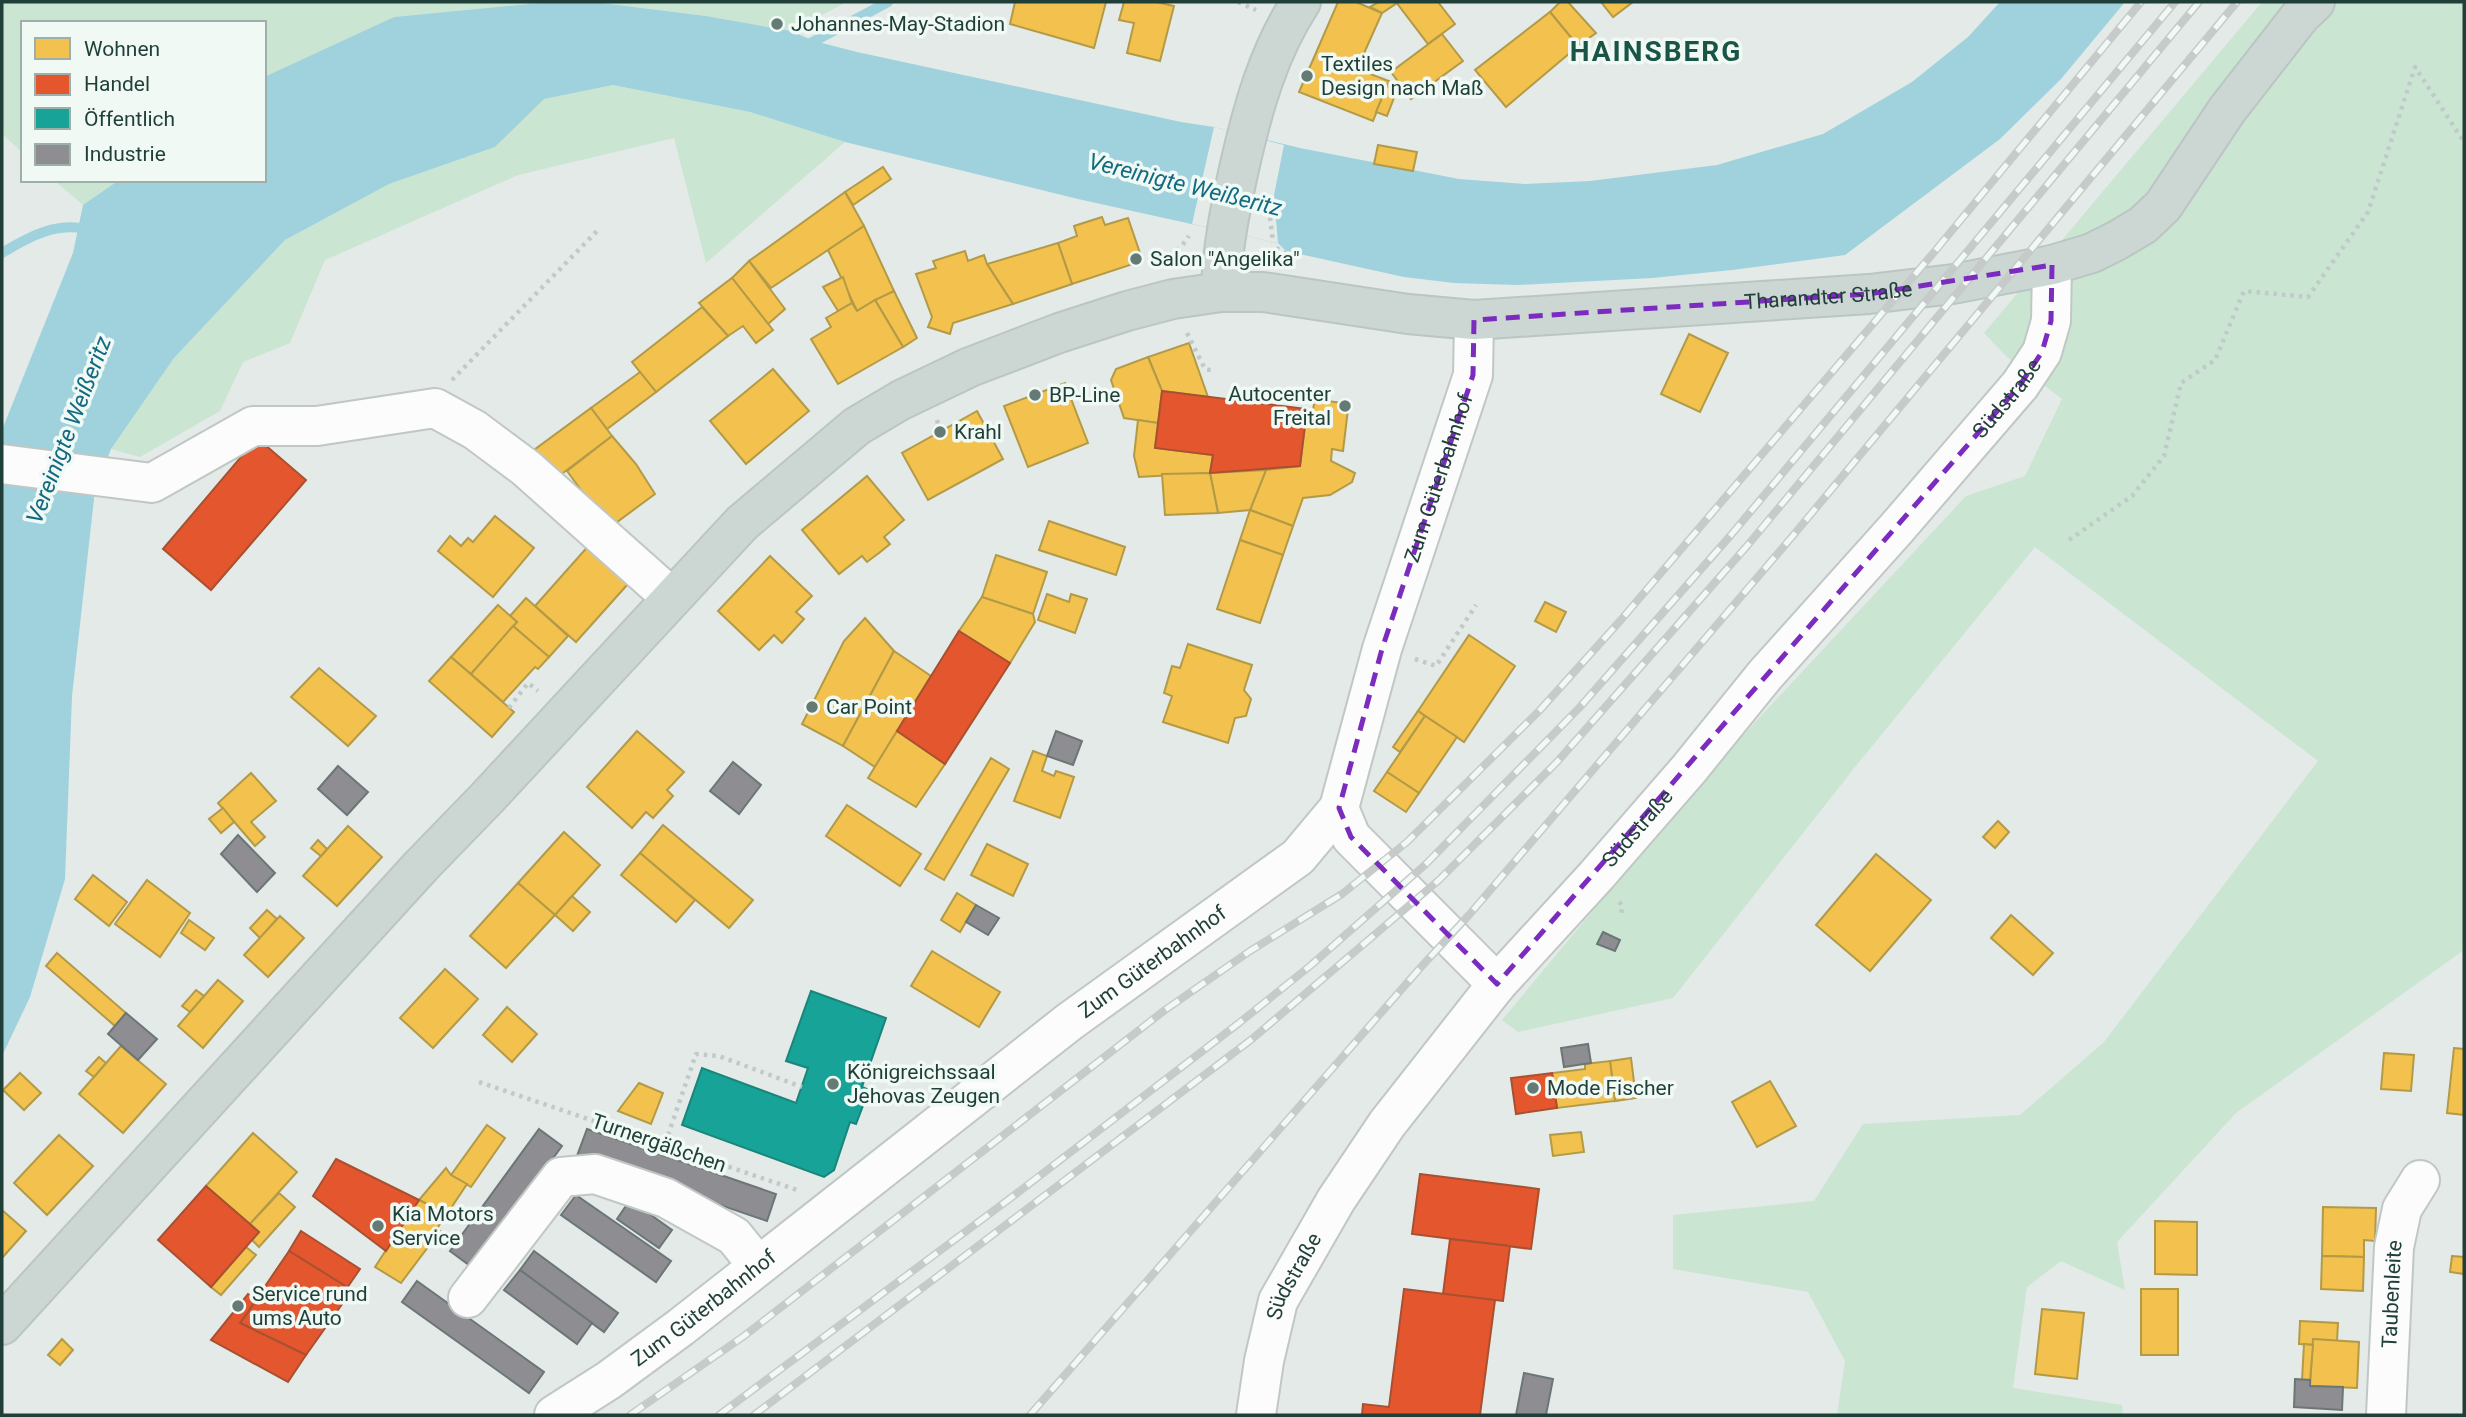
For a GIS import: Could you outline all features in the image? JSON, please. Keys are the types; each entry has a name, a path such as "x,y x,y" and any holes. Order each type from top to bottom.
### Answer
{"main road":[{"path":"1221,292 1222,264 1210,229 1247,137 1280,38 1301,2"},
{"name":"Tharandter Straße","path":"2,1325 422,864 742,523 849,433 901,400 970,367 1059,333 1173,299 1221,292 1263,292 1408,314 1474,320 1869,294 1953,284 2052,265 2092,253 2116,241 2143,225 2163,206 2227,110 2301,15 2315,2"}],"street":[{"name":"Südstraße","path":"1256,1415 1264,1361 1278,1301 1336,1200 1387,1124 1497,984 1596,876 1689,769 1765,675 1896,530 2020,385 2042,352 2051,321 2052,265"},
{"name":"Zum Güterbahnhof","path":"554,1415 609,1380 1069,1022 1298,857 1339,808 1382,649 1473,375 1474,320"},
{"path":"2,464 152,483 253,426 317,426 435,408 475,430 526,468 672,598"},
{"path":"1339,808 1351,837 1497,984"},
{"path":"468,1298 561,1177 595,1174 666,1198 734,1236 758,1266"},
{"name":"Taubenleite","path":"2386,1415 2394,1247 2402,1209 2420,1180"}],"path":[{"path":"1238,2 1253,9"},
{"path":"2069,540 2132,496 2164,456 2181,383 2215,360 2244,290 2308,297 2325,276 2368,212 2415,67 2464,142"},
{"path":"1155,264 1210,229"},
{"path":"435,408 440,393 598,230"},
{"path":"1276,247 1301,260"},
{"path":"1174,336 1197,331"},
{"path":"1186,333 1205,369 1215,371"},
{"path":"937,420 940,432"},
{"path":"1412,659 1436,666 1476,605"},
{"path":"509,708 528,683 535,689"},
{"path":"668,1135 696,1054 719,1056 802,1087"},
{"name":"Turnergäßchen","path":"479,1082 839,1202"}],"highlighted area":[{"path":"2052,265 2051,321 2042,352 2020,385 1497,984 1351,837 1339,808 1382,649 1473,375 1474,320 1869,294"}],"green space":[{"path":"2,2 550,2 394,17 266,76 266,21 21,21 21,151 2,134"},
{"name":"Johannes-May-Stadion","path":"594,2 847,2 791,31 706,16"},
{"path":"2262,2 2464,2 2464,950 2236,1113 2117,1242 2125,1290 2061,1261 2027,1287 2013,1388 2122,1405 2123,1415 1837,1415 1845,1361 1808,1292 1673,1269 1673,1215 1814,1201 1863,1124 2020,1115 2104,1042 2318,761 2035,547 1859,762 1673,998 1518,1032 1502,1020 1704,777 1966,496 2025,476 2062,399 2007,357 1984,333"},
{"path":"613,85 750,112 845,142 706,263 674,138 518,175 325,260 290,343 243,362 220,411 140,457 111,449 174,358 285,240 389,184 495,147 543,99"},
{"path":"56,182 116,182 83,205"}],"water":[{"name":"Vereinigte Weißeritz","path":"550,2 594,2 706,16 791,31 814,41 857,52 1214,127 1300,148 1459,179 1525,184 1590,181 1717,165 1823,134 1912,82 1968,37 2000,2 2125,2 2061,79 2000,139 1845,255 1652,278 1518,285 1454,283 1404,277 1286,251 1278,243 1078,199 845,142 750,112 613,85 544,99 495,147 389,184 285,240 174,358 111,449 95,490 72,696 65,879 30,997 2,1056 2,430 73,253 83,205 116,182 266,182 266,76 394,17"}],"pier":[{"path":"1214,127 1284,145 1274,195 1278,243 1192,224"}],"building: Wohnen":[{"path":"1015,2 1106,2 1094,48 1010,24"},
{"path":"1124,2 1156,2 1174,6 1160,61 1127,53 1134,23 1119,20"},
{"path":"1338,2 1356,2 1382,13 1357,69 1389,81 1373,121 1299,92"},
{"path":"1379,2 1397,3 1382,13 1370,7"},
{"path":"1396,2 1438,2 1455,24 1428,44"},
{"path":"1560,2 1568,2 1596,33 1578,46 1550,12"},
{"path":"1601,2 1633,2 1613,17"},
{"path":"1550,12 1578,46 1506,107 1475,70"},
{"path":"1442,34 1463,61 1411,99 1391,72"},
{"path":"1387,86 1397,90 1387,116 1376,112"},
{"path":"1378,145 1417,152 1413,171 1374,164"},
{"path":"883,167 891,179 853,205 845,192"},
{"path":"845,192 864,226 771,288 749,261"},
{"path":"1102,217 1105,225 1128,218 1140,253 1133,264 1072,284 1058,243 1077,236 1074,226"},
{"path":"864,226 894,291 857,311 828,250"},
{"path":"1058,243 1072,284 1013,304 987,264"},
{"path":"965,251 968,261 984,255 1013,304 953,323 950,334 928,327 932,317 916,274 936,268 933,261"},
{"path":"749,261 785,309 768,324 732,278"},
{"path":"843,277 852,303 838,311 823,287"},
{"path":"732,278 773,330 756,343 743,326 728,336 699,303"},
{"path":"894,291 917,338 903,347 875,300"},
{"path":"875,300 903,347 838,384 811,339 831,327 826,318 852,303 857,311"},
{"path":"702,307 728,336 656,392 632,362"},
{"path":"1689,334 1728,353 1700,412 1661,394"},
{"path":"1189,343 1208,397 1162,391 1148,357"},
{"path":"1148,357 1162,391 1158,423 1124,418 1111,380 1116,369"},
{"path":"773,369 809,411 746,464 710,421"},
{"path":"640,372 656,392 607,429 591,408"},
{"path":"1065,383 1088,443 1028,467 1004,406"},
{"path":"1320,400 1342,403 1348,409 1343,451 1332,449 1331,461 1355,473 1352,482 1330,495 1303,498 1293,526 1250,510 1266,470 1300,466 1307,409 1313,410 1314,404"},
{"path":"591,408 612,436 559,476 534,450"},
{"path":"977,411 1003,459 928,500 902,453"},
{"path":"1138,420 1158,423 1155,448 1213,455 1210,473 1139,477 1134,456"},
{"path":"612,436 636,464 655,494 609,528 567,471"},
{"path":"1266,470 1250,510 1218,513 1210,473"},
{"path":"1210,473 1218,513 1165,515 1162,474"},
{"path":"867,476 904,520 884,537 890,544 867,562 862,556 839,574 802,530"},
{"path":"1250,510 1293,526 1283,555 1240,540"},
{"path":"495,516 534,548 493,597 438,551 450,536 461,546 468,538 473,542"},
{"path":"1049,521 1125,547 1116,575 1039,550"},
{"path":"1240,540 1283,555 1260,623 1217,609"},
{"path":"591,543 627,580 627,585 576,642 535,606"},
{"path":"996,555 1047,572 1033,614 982,597"},
{"path":"770,556 812,596 796,612 804,619 782,643 774,635 759,650 718,611"},
{"path":"1047,594 1069,602 1071,594 1087,599 1075,633 1038,620"},
{"path":"982,597 1033,614 1035,622 1010,663 959,631"},
{"path":"526,598 568,636 549,657 513,626 517,622 510,616"},
{"path":"1545,602 1566,612 1556,632 1535,621"},
{"path":"498,605 517,622 471,674 451,657"},
{"path":"865,618 894,651 843,746 802,724 844,641"},
{"path":"513,626 549,657 538,669 535,667 503,702 471,674"},
{"path":"1469,635 1515,666 1464,742 1418,711"},
{"path":"1188,644 1252,665 1244,690 1251,699 1246,716 1235,718 1228,743 1163,722 1172,696 1164,693 1172,666 1180,668"},
{"path":"894,651 931,676 875,767 843,746"},
{"path":"451,657 514,712 492,737 429,681"},
{"path":"319,668 376,716 348,746 291,697"},
{"path":"1418,711 1425,716 1400,752 1393,747"},
{"path":"1425,716 1457,737 1419,793 1387,772"},
{"path":"637,731 684,772 667,790 673,796 653,818 646,812 632,828 587,787"},
{"path":"897,731 945,764 916,807 868,778"},
{"path":"1033,751 1047,756 1042,771 1054,776 1056,771 1074,777 1060,818 1014,801"},
{"path":"991,758 1009,769 944,880 925,869"},
{"path":"1387,772 1419,793 1406,812 1374,791"},
{"path":"251,773 276,801 251,822 265,837 255,846 218,803"},
{"path":"847,805 921,854 900,886 826,836"},
{"path":"223,808 234,822 221,833 209,819"},
{"path":"1998,821 2009,832 1995,848 1983,837"},
{"path":"663,825 753,900 729,928 640,853"},
{"path":"348,826 382,857 337,906 303,876"},
{"path":"564,832 600,865 555,915 518,883"},
{"path":"318,840 327,849 321,856 311,848"},
{"path":"987,844 1028,864 1013,896 971,875"},
{"path":"640,853 695,900 676,922 621,875"},
{"path":"1876,854 1931,900 1870,971 1816,925"},
{"path":"93,875 127,902 109,926 75,899"},
{"path":"147,880 190,913 160,957 115,924"},
{"path":"518,883 555,915 506,968 470,936"},
{"path":"957,893 976,905 960,932 941,920"},
{"path":"572,896 590,912 573,931 555,915"},
{"path":"267,910 277,919 260,938 250,928"},
{"path":"2011,915 2053,953 2033,975 1991,938"},
{"path":"280,916 304,938 268,977 244,955"},
{"path":"189,920 214,938 205,950 181,933"},
{"path":"932,951 1000,992 979,1027 911,986"},
{"path":"57,953 126,1013 115,1026 46,966"},
{"path":"445,969 478,999 433,1048 400,1018"},
{"path":"218,980 243,1001 203,1048 178,1026"},
{"path":"196,990 204,996 190,1012 182,1006"},
{"path":"507,1007 537,1034 512,1062 483,1035"},
{"path":"121,1046 166,1084 123,1133 79,1094"},
{"path":"2454,1048 2464,1049 2464,1115 2447,1113"},
{"path":"2384,1053 2414,1055 2411,1091 2381,1089"},
{"path":"99,1057 106,1063 94,1077 86,1071"},
{"path":"1631,1058 1636,1098 1615,1101 1610,1061"},
{"path":"1610,1061 1615,1101 1557,1108 1552,1073 1585,1069 1585,1064"},
{"path":"20,1073 41,1093 24,1110 3,1090"},
{"path":"1770,1081 1796,1126 1757,1147 1732,1102"},
{"path":"639,1083 663,1093 651,1124 618,1111"},
{"path":"487,1125 505,1138 471,1187 451,1175"},
{"path":"1581,1132 1584,1152 1553,1156 1550,1135"},
{"path":"253,1133 297,1172 250,1224 206,1186"},
{"path":"59,1135 93,1166 47,1215 14,1183"},
{"path":"446,1168 451,1175 467,1184 447,1214 419,1200"},
{"path":"279,1193 295,1207 259,1247 252,1240 259,1232 250,1224"},
{"path":"419,1200 447,1214 436,1230 440,1231 401,1283 375,1267"},
{"path":"2323,1207 2376,1208 2375,1241 2364,1240 2364,1257 2322,1256"},
{"path":"2,1210 26,1231 2,1258"},
{"path":"2155,1221 2197,1222 2197,1275 2155,1274"},
{"path":"246,1247 256,1255 221,1295 211,1287"},
{"path":"2322,1256 2364,1257 2363,1291 2321,1289"},
{"path":"2452,1256 2464,1257 2464,1274 2450,1272"},
{"path":"2141,1289 2178,1289 2178,1355 2141,1355"},
{"path":"2042,1309 2084,1313 2077,1379 2035,1374"},
{"path":"2300,1321 2338,1323 2337,1341 2313,1339 2313,1345 2299,1344"},
{"path":"62,1339 73,1350 60,1365 48,1355"},
{"path":"2313,1339 2359,1342 2357,1388 2310,1386"},
{"path":"2304,1344 2313,1345 2310,1380 2302,1380"}],"building: Handel":[{"path":"1162,391 1307,409 1300,466 1210,473 1213,455 1155,448"},
{"path":"257,438 306,480 211,590 163,549"},
{"path":"959,631 1010,663 945,764 897,731"},
{"name":"Mode Fischer","path":"1552,1073 1557,1108 1516,1114 1511,1078"},
{"name":"Kia Motors Service","path":"336,1159 419,1200 386,1251 313,1196"},
{"path":"1420,1174 1539,1189 1531,1249 1412,1234"},
{"path":"206,1186 259,1232 211,1287 158,1240"},
{"path":"301,1231 360,1269 347,1288 289,1251"},
{"path":"1450,1239 1510,1246 1503,1301 1443,1294"},
{"path":"289,1251 352,1290 306,1355 240,1323"},
{"path":"1404,1289 1495,1300 1480,1415 1362,1415 1363,1404 1389,1407"},
{"path":"248,1294 257,1299 240,1323 306,1355 288,1382 211,1340"}],"building: Öffentlich":[{"name":"Königreichssaal Jehovas Zeugen","path":"811,991 886,1018 862,1087 869,1090 856,1124 850,1122 834,1170 824,1177 682,1125 702,1068 796,1103 808,1068 786,1061"}],"building: Industrie":[{"path":"1056,731 1082,741 1073,765 1047,756"},
{"path":"733,762 761,785 739,814 710,791"},
{"path":"338,766 368,792 347,815 318,789"},
{"path":"238,835 275,873 257,892 221,854"},
{"path":"976,905 999,918 988,935 966,922"},
{"path":"1603,932 1620,940 1615,951 1597,944"},
{"path":"126,1013 157,1039 138,1060 108,1034"},
{"path":"1588,1044 1591,1063 1564,1067 1561,1048"},
{"path":"539,1129 562,1146 473,1268 450,1251"},
{"path":"587,1129 776,1194 767,1221 577,1156"},
{"path":"576,1195 671,1261 656,1282 561,1215"},
{"path":"630,1200 672,1230 659,1248 617,1219"},
{"path":"534,1251 618,1313 604,1332 520,1270"},
{"path":"520,1270 592,1323 577,1344 504,1290"},
{"path":"417,1281 544,1372 529,1393 402,1302"},
{"path":"1524,1373 1553,1379 1546,1415 1516,1415"},
{"path":"2295,1379 2310,1380 2310,1386 2343,1387 2342,1410 2294,1407"}],"waterway":[{"path":"805,46 888,2"},
{"path":"2,253 44,232 67,227 92,230"}],"railway":[{"path":"630,1415 744,1336 1165,1010 1250,951 1342,894 1407,842 1540,710 1620,621 1935,251 2141,2"},
{"path":"719,1415 1012,1197 1239,1023 1310,966 1426,864 1580,707 1731,535 2175,2"},
{"path":"754,1415 1252,1039 1439,880 1557,762 1747,546 2199,2"},
{"path":"1030,1415 1469,915 1791,538 2237,2"}],"place":[{"name":"Johannes-May-Stadion","path":"777,24"},
{"name":"Textiles Design nach Maß","path":"1307,76"},
{"name":"Salon \"Angelika\"","path":"1136,259"},
{"name":"BP-Line","path":"1035,395"},
{"name":"Autocenter Freital","path":"1345,406"},
{"name":"Krahl","path":"940,432"},
{"name":"Car Point","path":"812,707"},
{"name":"Königreichssaal Jehovas Zeugen","path":"833,1084"},
{"name":"Mode Fischer","path":"1533,1088"},
{"name":"Kia Motors Service","path":"378,1226"},
{"name":"Service rund ums Auto","path":"238,1306"}],"district":[{"name":"HAINSBERG","path":"1656,51"}]}
